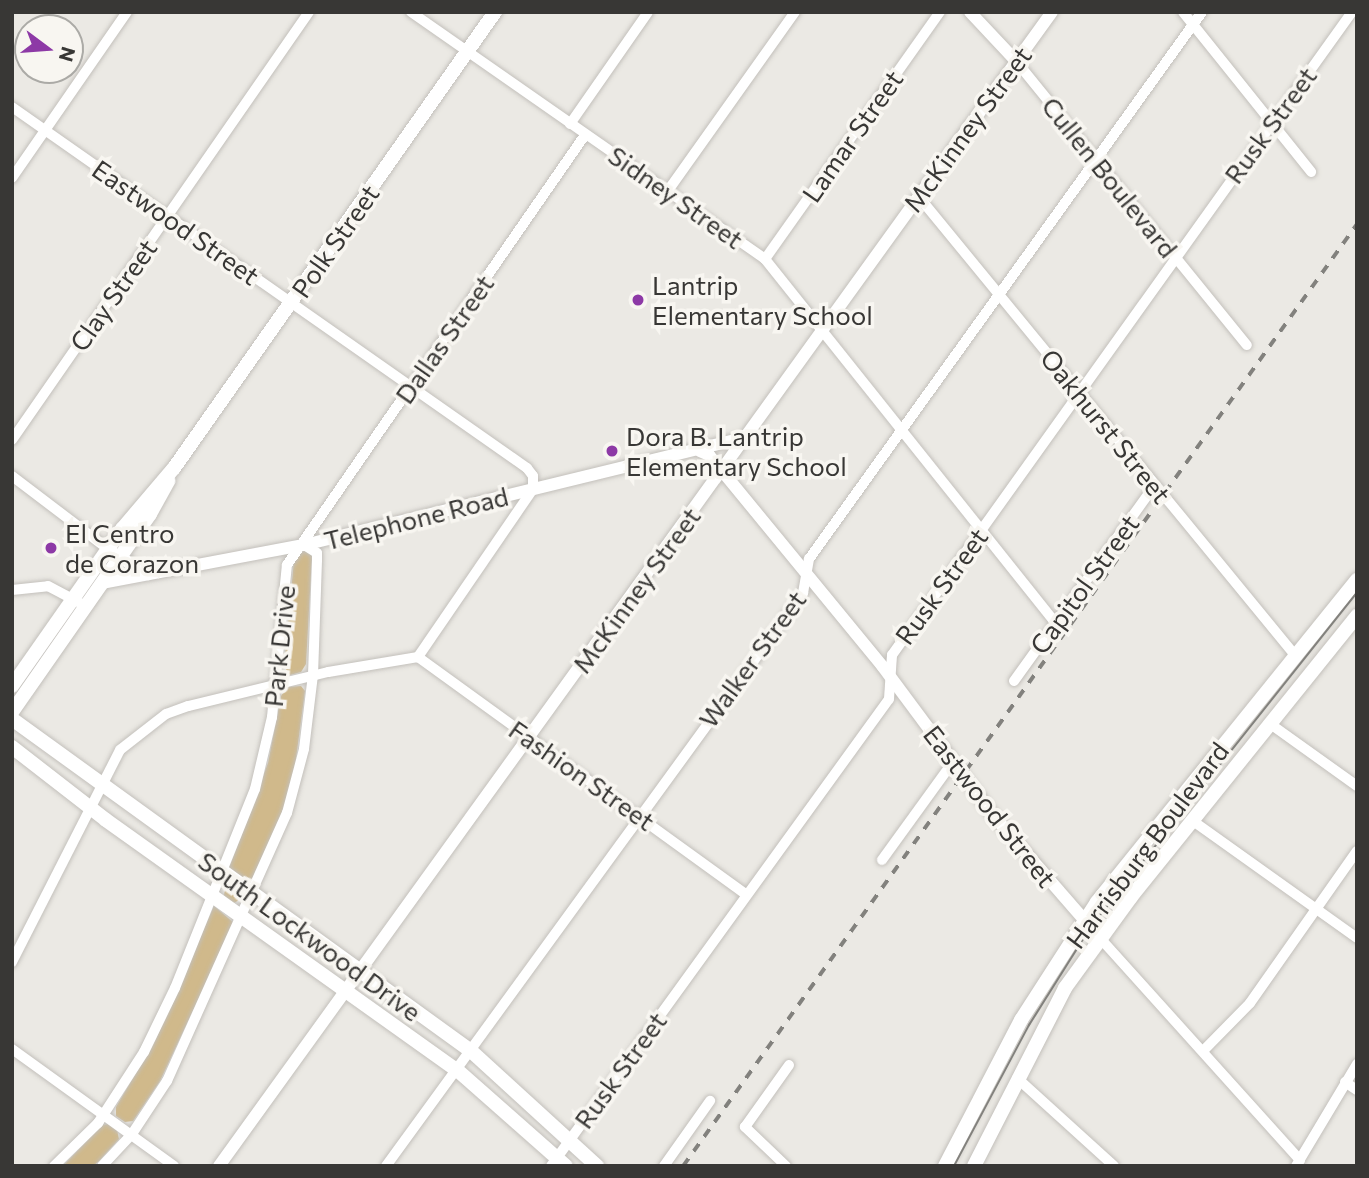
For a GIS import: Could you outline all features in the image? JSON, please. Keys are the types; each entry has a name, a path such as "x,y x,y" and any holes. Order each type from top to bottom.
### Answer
{"main road":[{"name":"Polk Street","path":"12,687 108,549 174,468 495,12"},
{"name":"Polk Street","path":"12,712 120,558 174,468"},
{"name":"Harrisburg Boulevard","path":"945,1166 1021,1020 1084,921 1294,654 1357,580"},
{"name":"Harrisburg Boulevard","path":"974,1166 1065,988 1100,938 1269,723 1354,625"},
{"name":"South Lockwood Drive","path":"12,719 471,1051 571,1138 597,1166"},
{"name":"South Lockwood Drive","path":"12,747 210,895 457,1070 558,1162"}],"street":[{"path":"12,178 127,12"},
{"name":"Clay Street","path":"12,440 309,12"},
{"name":"Sidney Street","path":"411,12 765,259 1056,622"},
{"path":"570,124 648,12"},
{"path":"667,192 795,12"},
{"name":"Lamar Street","path":"765,259 940,12"},
{"name":"Cullen Boulevard","path":"970,12 1016,61 1247,345"},
{"name":"McKinney Street","path":"219,1166 1052,12"},
{"path":"1183,12 1311,172"},
{"name":"Walker Street","path":"386,1166 803,593 809,559 1202,12"},
{"name":"Rusk Street","path":"558,1162 571,1138 745,894 889,699 892,654 1352,12"},
{"name":"Eastwood Street","path":"12,107 166,218 527,468 533,476 533,489"},
{"name":"Dallas Street","path":"304,545 586,135"},
{"name":"Oakhurst Street","path":"919,197 1294,654"},
{"name":"Telephone Road","path":"102,583 304,545 700,451 746,437"},
{"path":"700,451 722,472"},
{"name":"Eastwood Street","path":"722,472 892,678 953,762 1084,921 1203,1051 1298,1163"},
{"path":"12,476 120,558 149,574"},
{"name":"Capitol Street","path":"1014,681 1154,486"},
{"path":"12,962 120,750 166,715 277,683 418,657 533,489"},
{"name":"Park Drive","path":"54,1166 105,1113 160,1022 255,789 277,683 287,565 304,545 317,553 317,560 313,675 299,776 253,894 167,1081 132,1134 102,1166"},
{"path":"12,590 48,586 86,606"},
{"name":"Fashion Street","path":"418,657 745,894"},
{"path":"1269,723 1357,786"},
{"path":"882,860 953,762"},
{"path":"1193,821 1357,938"},
{"path":"1203,1051 1250,1003 1357,851"},
{"path":"12,1049 105,1113 174,1166"},
{"path":"1298,1163 1357,1064"},
{"path":"786,1166 745,1127 789,1065"},
{"path":"1017,1078 1114,1166"},
{"path":"1345,1082 1357,1090"},
{"path":"664,1166 710,1101"}],"shaded area":[{"path":"308,550 312,556 306,664 301,672 290,675 284,666 294,560 300,552"},
{"path":"301,686 305,691 295,766 283,811 250,883 229,868 268,763 281,696 287,687"},
{"path":"229,887 235,887 240,895 238,901 229,903 224,898 224,892"},
{"path":"214,906 234,923 160,1081 133,1121 125,1122 116,1116 116,1107 156,1039"},
{"path":"109,1124 117,1130 119,1139 99,1161 93,1166 63,1166 102,1125"}],"tram line":[{"path":"954,1166 1029,1025 1090,928 1357,592"}],"railway":[{"path":"683,1166 1357,224"}],"place":[{"name":"Lantrip Elementary School","path":"638,300"},
{"name":"Dora B. Lantrip Elementary School","path":"612,451"},
{"name":"El Centro de Corazon","path":"51,548"}]}
